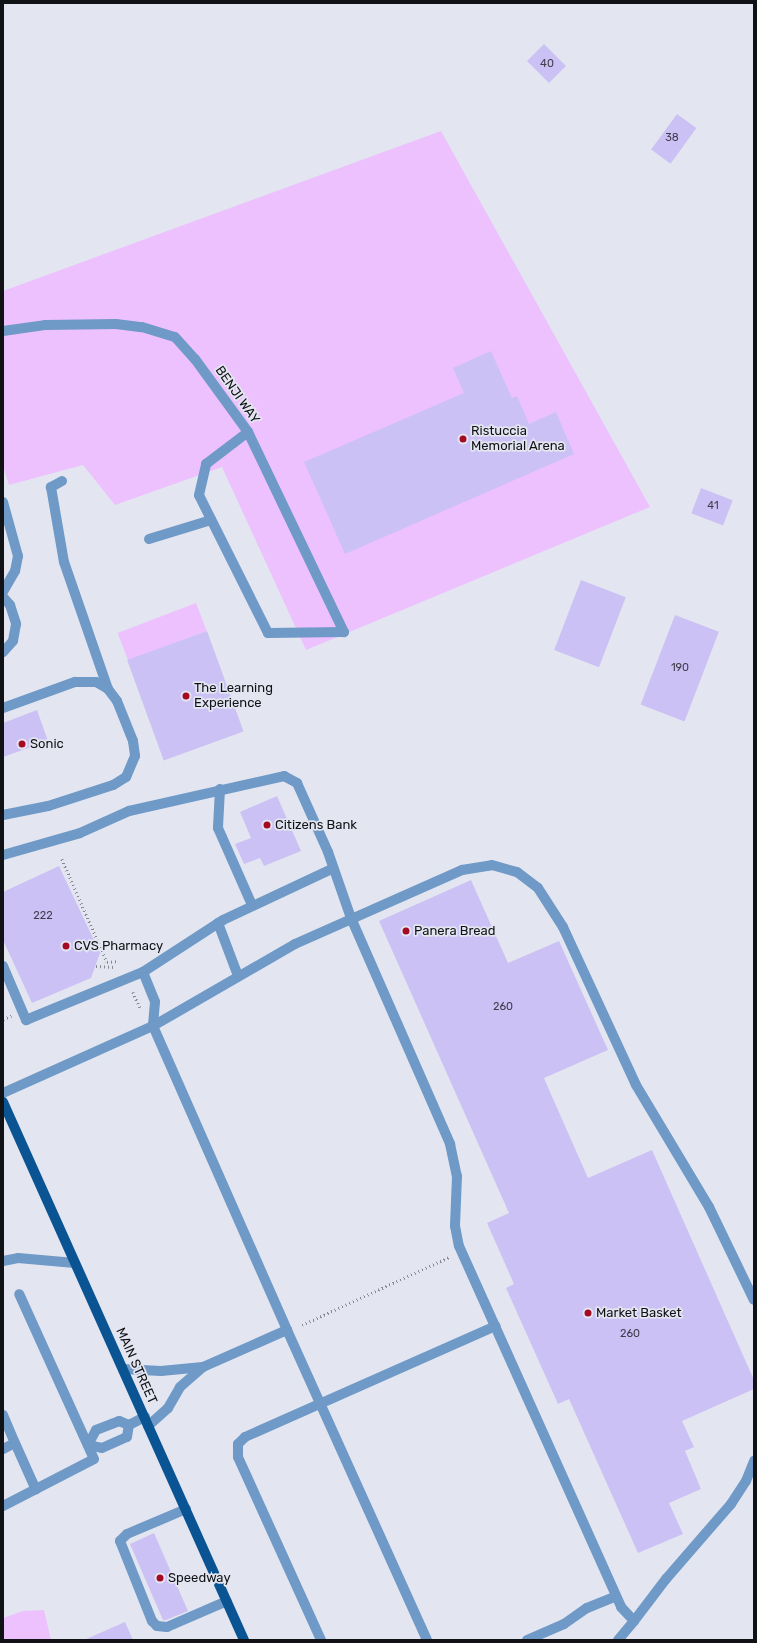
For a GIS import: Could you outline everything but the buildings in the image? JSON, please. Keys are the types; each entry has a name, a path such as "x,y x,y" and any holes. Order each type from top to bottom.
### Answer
{"main road":[{"name":"MAIN STREET","path":"3,1102 244,1640"}],"street":[{"name":"BENJI WAY","path":"3,331 52,325 116,324 142,327 174,337 195,359 248,432 344,632 268,633 211,520"},
{"path":"149,539 211,520 199,495 206,464 248,432"},
{"path":"3,815 62,802 113,785 126,777 134,764 135,748 116,701 108,689 64,562 51,487 62,481"},
{"path":"3,502 18,556 15,571 3,592"},
{"path":"3,597 12,611 16,630 13,641 3,652"},
{"path":"3,708 82,681 96,682 108,689"},
{"path":"3,855 80,833 129,811 284,776 294,780 328,852 332,869 351,918 450,1144 457,1176 456,1236 616,1596 624,1611 634,1621"},
{"path":"220,790 218,828 252,905"},
{"path":"3,1093 153,1026 294,944 351,918 475,866 501,866 517,872 532,882 563,927 636,1085 709,1207 754,1300"},
{"path":"3,966 26,1020 143,972 218,923 252,905 332,869"},
{"path":"218,923 238,976"},
{"path":"143,972 155,1002 153,1026 320,1404 427,1640"},
{"path":"3,1261 18,1258 75,1264"},
{"path":"3,1506 94,1459 19,1294"},
{"path":"321,1640 236,1451 242,1439 495,1326"},
{"path":"88,1445 96,1430 119,1421 129,1425 146,1421 168,1408 180,1387 203,1367 287,1330"},
{"path":"123,1369 161,1370 203,1367"},
{"path":"3,1415 36,1490"},
{"path":"88,1445 102,1448 127,1437 129,1425"},
{"path":"3,1449 15,1443"},
{"path":"618,1640 666,1579 731,1504 746,1481 754,1461"},
{"path":"186,1509 127,1534 120,1541 152,1621 157,1626 164,1628 227,1601"},
{"path":"527,1640 564,1624 587,1608 616,1596"}],"path":[{"path":"62,859 107,962 119,961"},
{"path":"96,966 122,967"},
{"path":"133,992 140,1009"},
{"path":"302,1325 453,1256"}],"shaded area":[{"path":"441,131 650,507 306,650 222,467 115,505 83,465 9,485 3,466 3,291"},
{"path":"196,603 207,631 128,661 118,633"},
{"path":"44,1610 51,1640 3,1640 3,1618 23,1611"}],"place":[{"name":"Ristuccia Memorial Arena","path":"463,439"},
{"name":"The Learning Experience","path":"186,696"},
{"name":"Sonic","path":"22,744"},
{"name":"Citizens Bank","path":"267,825"},
{"name":"Panera Bread","path":"406,931"},
{"name":"CVS Pharmacy","path":"66,946"},
{"name":"Market Basket","path":"588,1313"},
{"name":"Speedway","path":"160,1578"}]}
